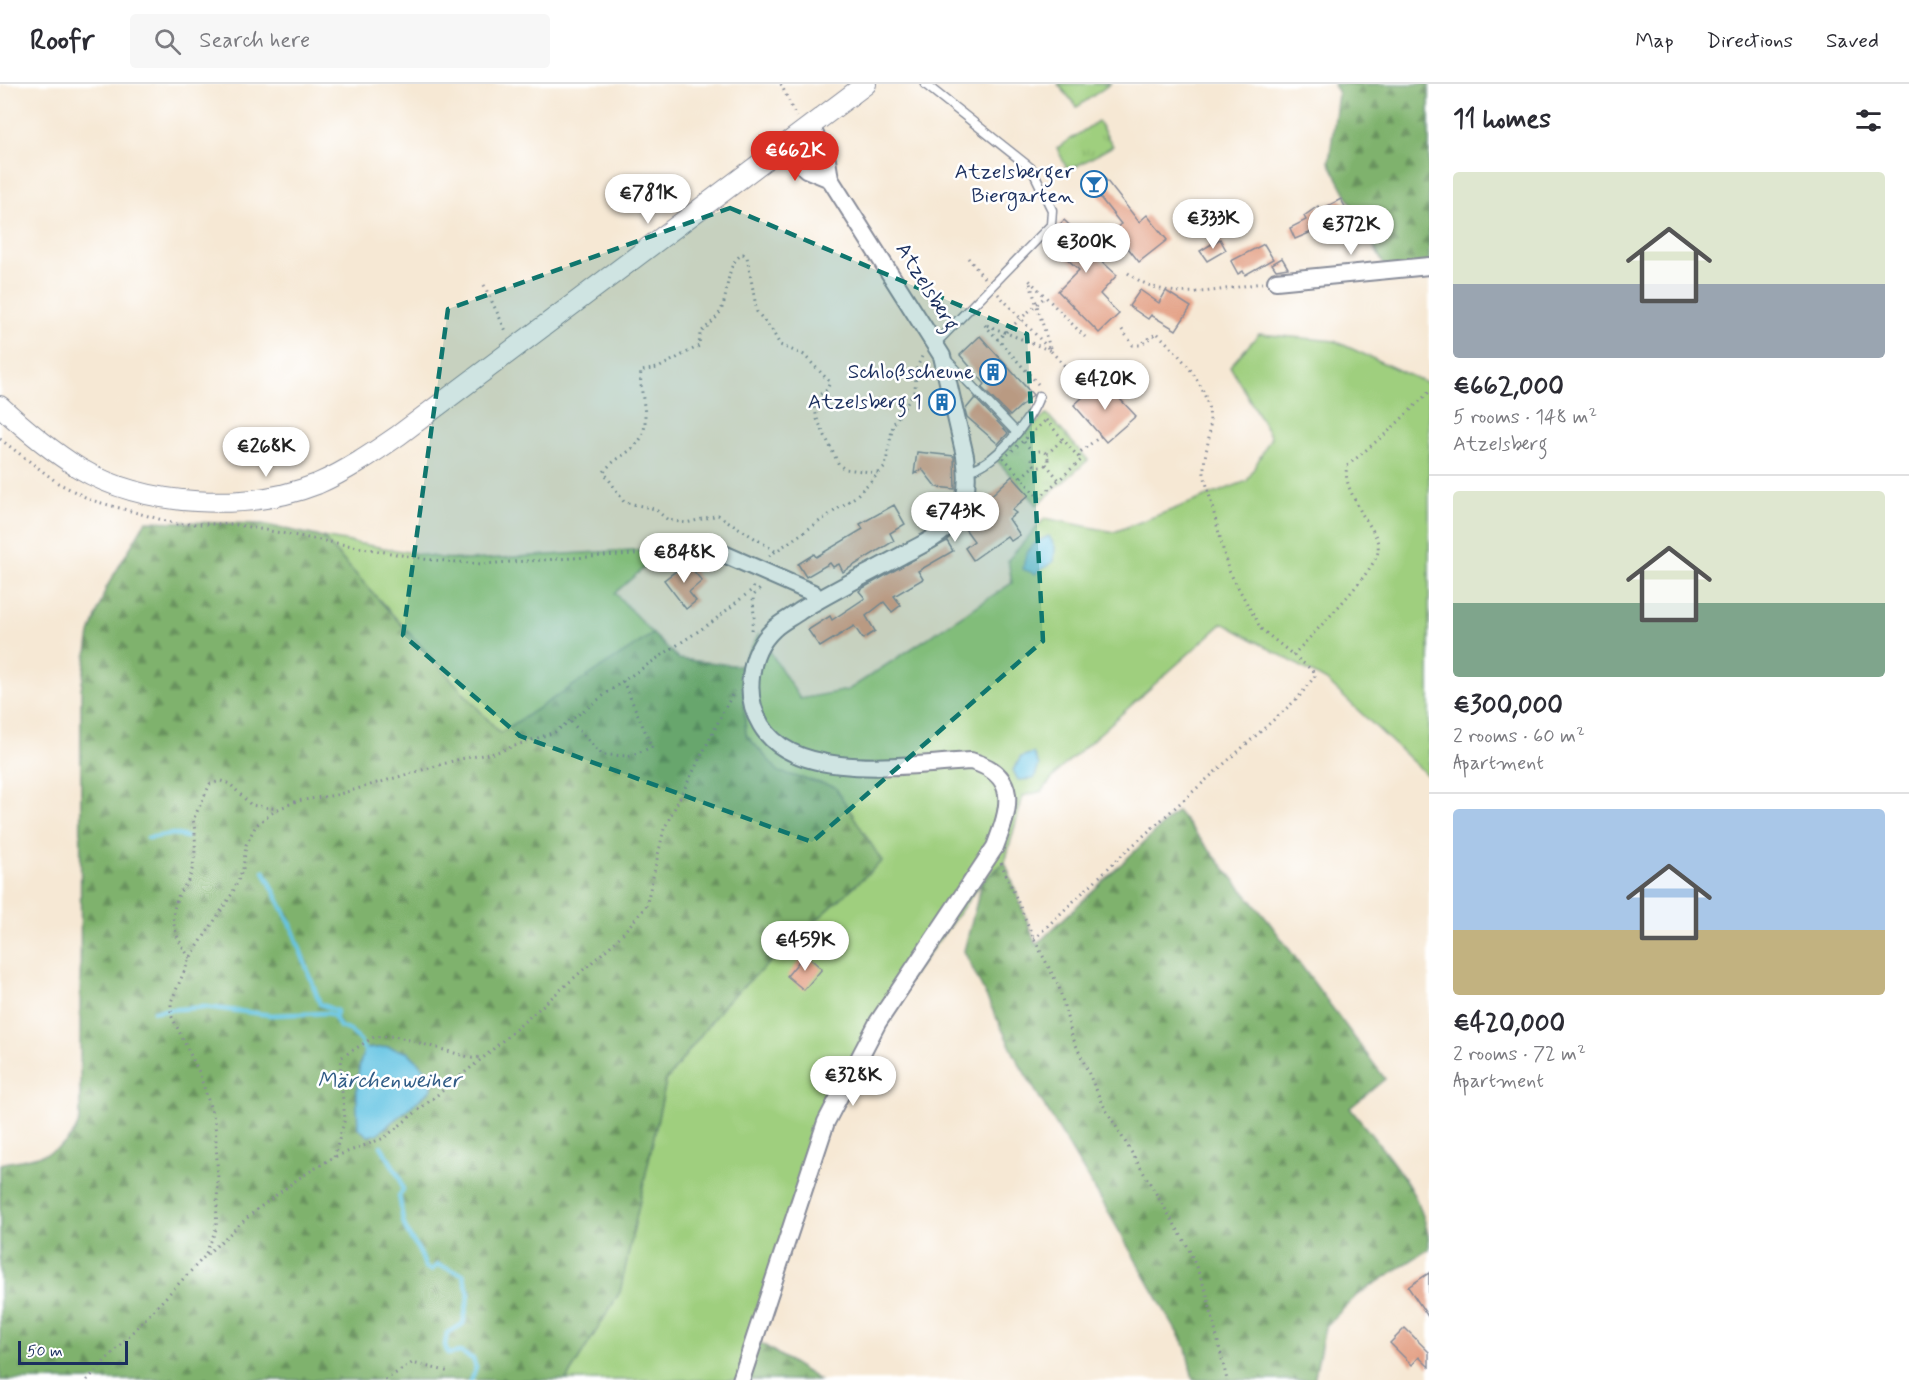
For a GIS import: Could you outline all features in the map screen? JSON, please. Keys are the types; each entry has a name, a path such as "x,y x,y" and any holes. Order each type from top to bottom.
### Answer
{"street":[{"path":"0,406 40,443 73,464 124,488 165,498 209,502 273,496 316,484 350,468 399,435 866,84"},
{"name":"Atzelsberg","path":"807,129 827,160 830,179 939,350 967,470 964,504 955,519 938,534 818,600 774,628 757,651 752,668 750,696 761,726 772,740 801,758 841,765 970,760 989,766 1001,778 1007,792 1006,819 995,848"},
{"path":"786,145 806,169 830,179"},
{"path":"1275,281 1429,266"},
{"path":"678,548 717,551 765,574 813,593 818,600"},
{"path":"741,1380 826,1122 878,1022 995,848"}],"lane":[{"path":"925,84 1032,168 1052,210 1051,225 992,288 939,350 1020,436"},
{"path":"967,470 978,469 1020,436 1039,396"}],"path":[{"path":"781,84 807,129"},
{"path":"775,551 718,516 686,524 668,520 655,509 624,502 604,472 610,462 628,452 642,436 644,408 641,371 658,368 699,346 699,333 720,312 727,281 738,256 743,254 747,257 754,291 753,304 780,345 804,355 830,382 827,390 814,398 813,405 835,460 844,469 879,473"},
{"path":"968,258 992,288 1089,392"},
{"path":"1128,273 1136,279 1185,294 1275,281"},
{"path":"1051,351 1029,280 1085,337"},
{"path":"484,285 514,348"},
{"path":"997,340 1046,296"},
{"path":"1038,384 984,324 1051,351"},
{"path":"1034,939 1122,855 1298,699 1315,676 1312,670 1292,656 1261,628 1228,569 1204,474 1210,424 1206,400 1195,375 1157,333 1140,345 1133,345 1120,327"},
{"path":"751,632 754,620 753,596 765,574 765,560 775,551 835,513 879,473 888,462 893,425 915,390 916,370 923,354 939,350"},
{"path":"1292,656 1350,595 1378,554 1378,542 1345,475 1347,466 1390,430 1429,392"},
{"path":"1046,420 1082,460 1039,498 1004,458 1020,436 1046,420"},
{"path":"1020,436 1035,454"},
{"path":"1079,457 1080,452 1101,436"},
{"path":"0,439 58,483 91,500 177,524 232,525 298,534 423,559 481,564 664,552 678,548"},
{"path":"1059,480 1046,464 1046,455 1063,439"},
{"path":"1035,454 1042,452 1046,455"},
{"path":"1035,454 1033,460 1035,465"},
{"path":"1035,465 1042,467 1046,464"},
{"path":"1021,477 1035,465"},
{"path":"206,1255 216,1228 218,1180 215,1122 199,1072 171,1015 171,1002 190,958 232,894 243,869 246,845 256,825 278,809 297,801 336,795 460,759 494,753 555,732 623,681 712,622 753,589 765,574"},
{"path":"571,722 602,755 630,756 652,747 623,681"},
{"path":"87,1380 206,1255 255,1211 299,1178 334,1157 384,1138 484,1057 615,942 646,907 664,830 733,697 735,687"},
{"path":"190,958 173,931 173,911 180,891 188,881 196,832 193,820 210,784 221,781 230,784 250,805 278,809"},
{"path":"995,848 1034,939 1059,987 1072,1036 1102,1103 1188,1247 1206,1291 1227,1380"},
{"path":"334,1157 345,1119 340,1073 342,1057 374,1037 394,1036 472,1058 484,1057"},
{"path":"385,1380 412,1363 450,1372"}],"highlighted area":[{"path":"730,208 1027,334 1043,641 812,842 520,736 403,635 448,309"}],"green space":[{"path":"1058,84 1110,84 1077,107"},
{"path":"1334,84 1429,84 1429,271 1388,273 1329,162 1338,94"},
{"path":"1098,121 1113,146 1068,171 1057,148"},
{"path":"1259,334 1335,341 1429,384 1429,777 1327,681 1223,623 1059,770 1042,791 1023,796 1005,862 982,882 878,1022 826,1122 742,1380 566,1380 620,1292 666,1081 725,1003 881,861 835,787 779,772 746,734 741,666 759,634 800,699 848,690 1012,583 1008,560 1045,518 1114,532 1247,481 1271,437 1230,366"},
{"path":"1047,414 1088,460 1037,505 996,459"},
{"path":"146,521 262,524 322,537 500,733 653,634 679,659 741,666 746,735 779,772 835,787 882,861 725,1003 666,1081 620,1292 566,1380 0,1380 0,1164 37,1156 59,1148 68,1141 80,1119 81,689 90,634 106,588"},
{"path":"322,537 441,558 468,560 667,548 615,593 653,634 500,733"},
{"path":"1177,811 1269,922 1385,1079 1350,1108 1401,1174 1421,1210 1427,1229 1429,1249 1357,1295 1325,1327 1314,1380 1193,1380 1186,1348 1103,1203 1018,1062 964,951 982,882 1005,862 1036,945"},
{"path":"759,1342 819,1380 742,1380"}],"water":[{"path":"1049,536 1055,547 1054,561 1035,574 1023,569 1030,548"},
{"path":"1033,753 1039,765 1034,779 1018,780 1013,770 1021,757"},
{"name":"Märchenweiher","path":"388,1047 409,1053 432,1076 432,1089 377,1134 368,1136 358,1128 359,1068 365,1049"}],"building":[{"path":"1103,176 1139,222 1147,215 1167,240 1139,262 1114,230 1121,224 1091,186"},
{"path":"1341,199 1354,224 1337,232 1333,223 1295,239 1290,228 1306,220 1304,216 1318,206 1320,210"},
{"path":"1064,220 1084,239 1095,228 1111,244 1098,258 1117,275 1100,294 1119,314 1099,333 1058,291 1079,270 1046,239"},
{"path":"1220,239 1226,250 1207,261 1200,251"},
{"path":"1264,244 1273,259 1245,275 1243,271 1238,274 1231,261"},
{"path":"1282,258 1288,268 1276,270 1272,264"},
{"path":"1140,290 1159,303 1166,291 1191,307 1176,330 1151,315 1148,319 1129,306"},
{"name":"Schloßscheune","path":"980,336 1033,395 1010,416 982,388 985,384 960,355"},
{"path":"1102,380 1136,416 1106,442 1074,405"},
{"path":"975,398 1008,433 998,444 967,417 965,410"},
{"path":"917,452 954,456 955,489 936,487 922,469 914,474"},
{"path":"1012,476 1029,495 1012,510 1016,513 1009,519 1020,535 1011,541 1007,536 973,560 965,548 974,541 963,526 984,509 981,505"},
{"path":"894,505 905,524 890,533 894,541 843,572 839,564 833,567 830,563 806,577 798,564 814,554 816,557 863,529 860,524"},
{"path":"947,541 953,551 918,571 923,579 894,596 901,605 892,612 884,602 866,616 875,631 863,639 854,626 820,647 808,630 830,616 832,620 865,598 859,591 863,588"},
{"path":"687,563 702,581 689,592 696,601 686,609 664,580"},
{"path":"805,954 822,969 804,990 787,976"},
{"path":"1429,1273 1429,1318 1408,1287"},
{"path":"1405,1328 1429,1352 1429,1367 1419,1357 1412,1365 1390,1343"}],"waterway":[{"path":"148,838 173,834 186,837"},
{"path":"264,871 291,925 320,1004 337,1011 334,1016"},
{"path":"154,1011 205,1007 271,1015 328,1013 334,1016 340,1027 350,1030 361,1042"},
{"path":"362,1046 368,1054"},
{"path":"381,1146 400,1178 403,1190 399,1196 403,1221 425,1267 431,1270 438,1265 463,1274 469,1294 463,1324 447,1333 445,1345 448,1354 460,1352 473,1359 476,1368 471,1380"}],"place":[{"name":"Atzelsberger Biergarten","path":"1094,184"},
{"name":"Schloßscheune","path":"993,372"},
{"name":"Atzelsberg 1","path":"942,402"}]}
